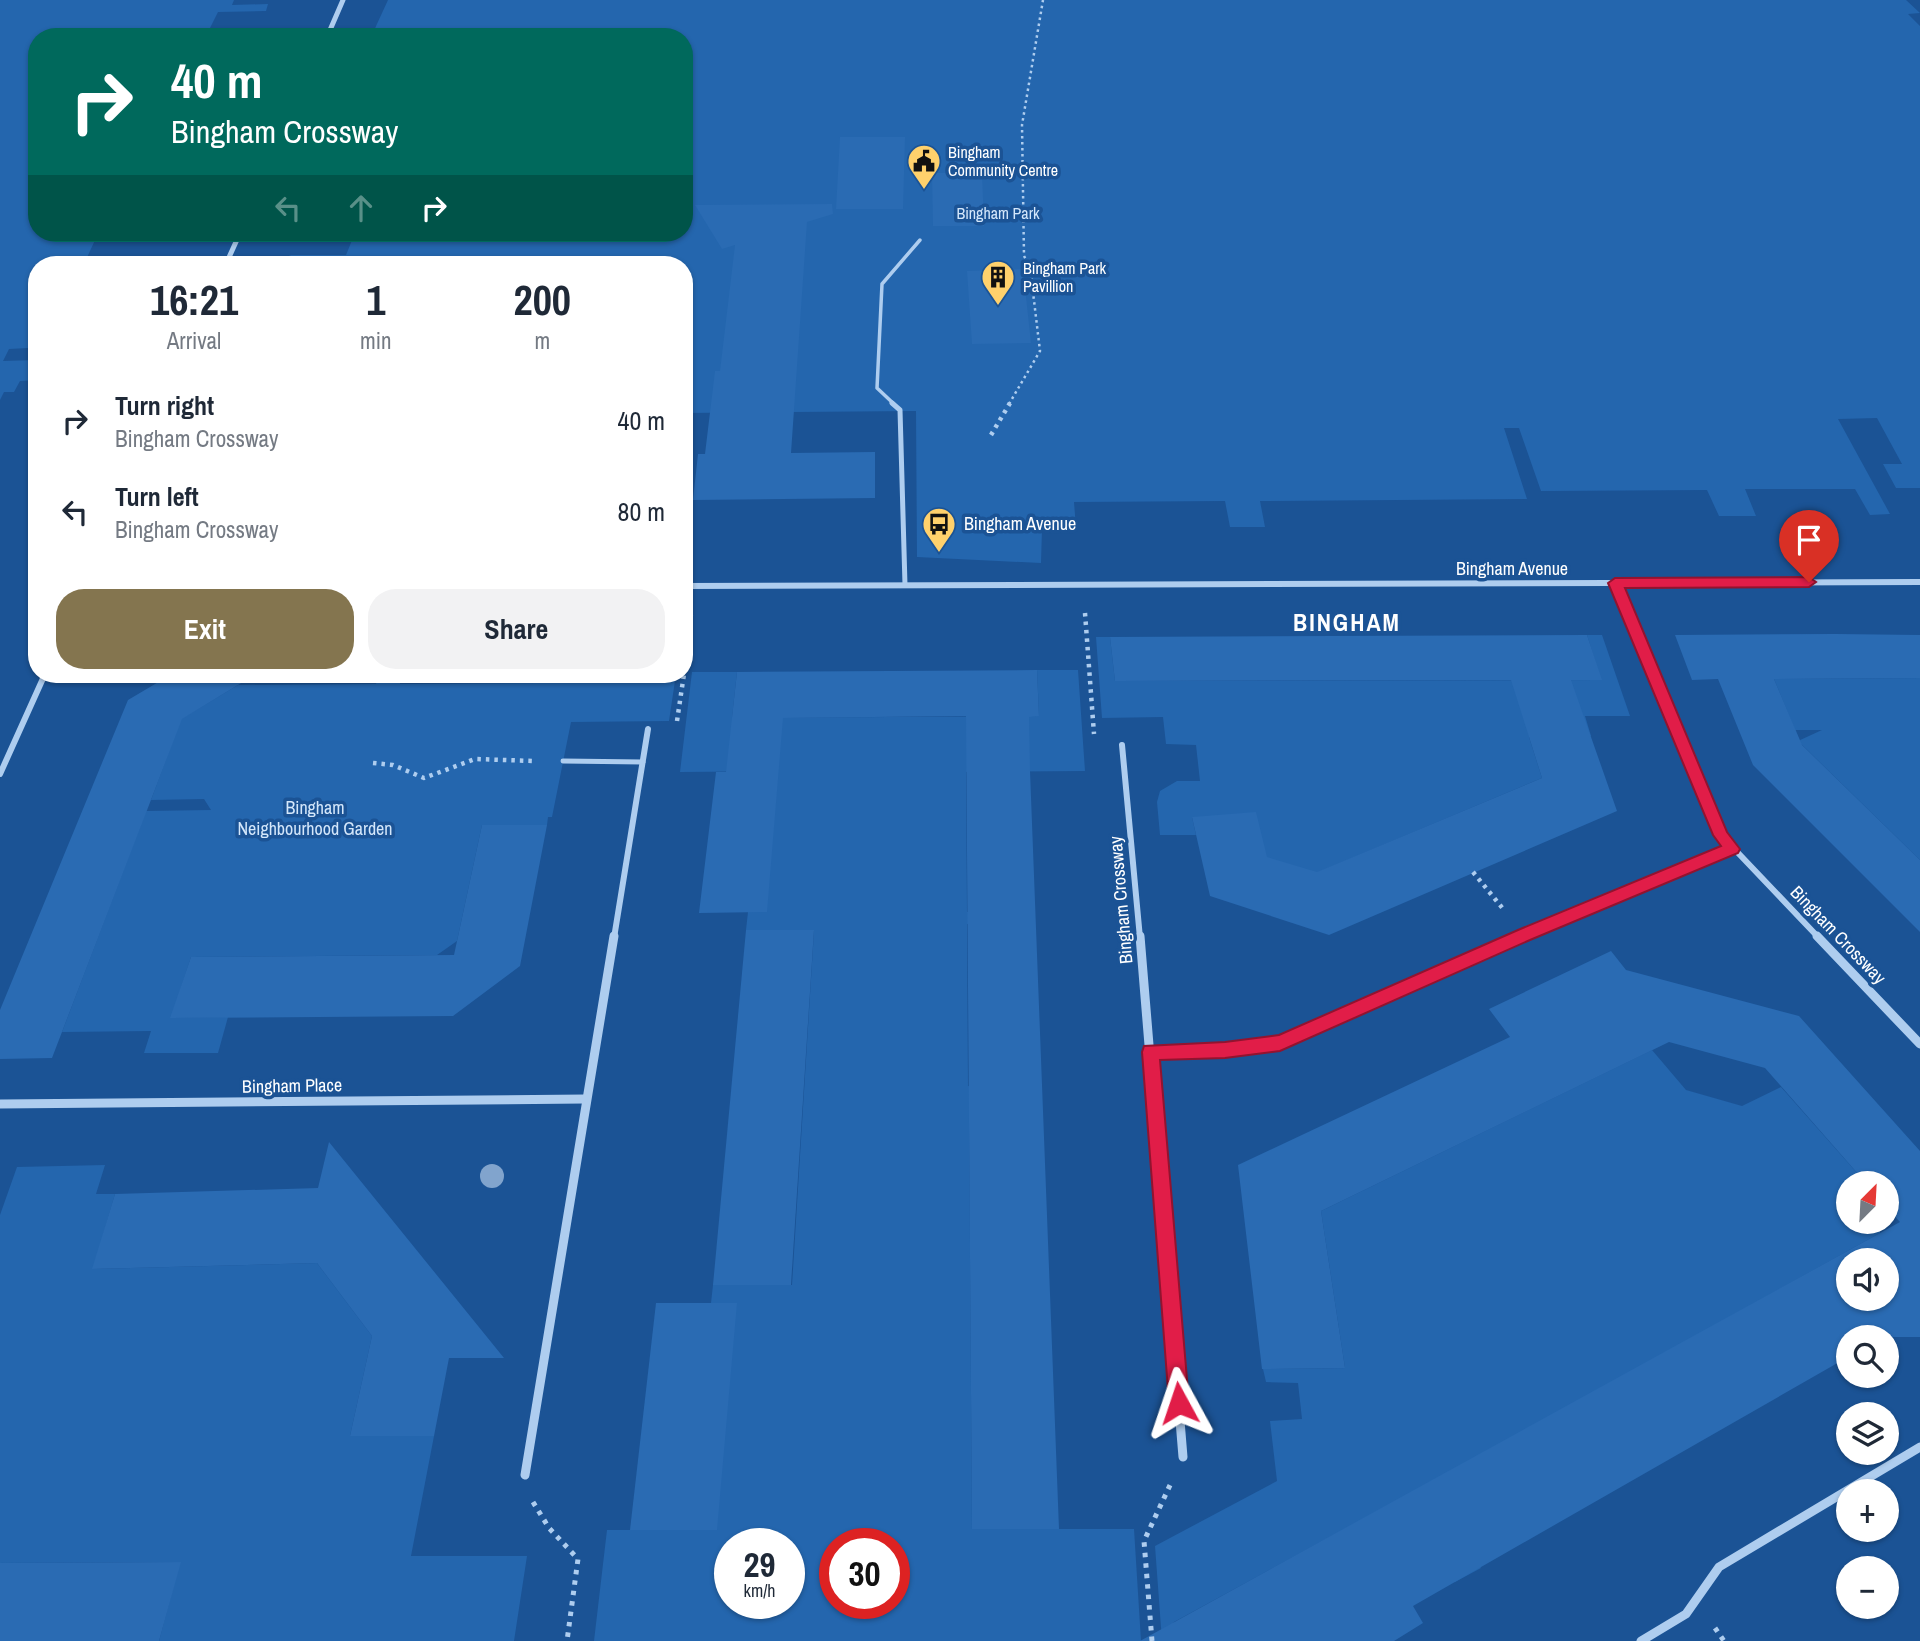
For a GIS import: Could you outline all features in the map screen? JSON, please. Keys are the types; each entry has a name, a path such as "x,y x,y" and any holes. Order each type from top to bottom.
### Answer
{"street":[{"path":"331,28 343,0"},
{"name":"Bingham Avenue","path":"695,586 1920,582"},
{"name":"Bingham Crossway","path":"1615,583 1721,835 1920,1044"},
{"path":"0,774 41,683"},
{"path":"525,1475 648,729"},
{"name":"Bingham Crossway","path":"1122,745 1151,1052 1183,1457"},
{"path":"1151,1052 1225,1050 1280,1043 1524,935 1732,849"},
{"name":"Bingham Place","path":"0,1104 585,1099"},
{"path":"1641,1641 1686,1614 1719,1567 1920,1447"}],"lane":[{"path":"905,585 900,410 877,388 882,284 920,240"},
{"path":"563,761 643,762"}],"path":[{"path":"991,435 1040,351 1030,267 1024,256 1023,125 1043,0"},
{"path":"1083,584 1095,745 1122,745"},
{"path":"693,601 695,586"},
{"path":"373,763 393,765 424,778 475,759 563,761"},
{"path":"1473,872 1524,935"},
{"path":"1152,1641 1144,1541 1183,1457"},
{"path":"525,1475 534,1503 549,1528 578,1559 567,1641"}],"green space":[{"path":"0,0 234,0 232,5 268,4 266,11 218,12 210,28 28,28 28,242 94,242 88,256 28,256 28,348 9,349 3,361 28,360 28,381 20,381 14,392 4,392 0,400"},
{"name":"Bingham Park","path":"388,0 1906,0 1920,13 1908,14 1920,26 1920,488 1896,488 1883,464 1902,464 1877,418 1838,419 1890,514 1870,515 1855,489 1745,489 1756,516 1719,516 1707,490 1541,491 1519,428 1504,428 1527,499 1260,501 1265,527 1230,527 1225,501 1074,502 1076,528 1042,529 1041,563 917,557 916,411 693,413 693,256 289,256 346,255 351,242 693,242 693,28 375,28"},
{"path":"1587,635 1602,635 1630,716 1585,716 1591,736 1529,737 1542,778 1316,873 1267,858 1192,817 1196,835 1160,835 1157,802 1160,791 1177,781 1200,781 1196,745 1166,744 1163,717 1102,718 1096,637 1110,637 1115,681 1601,680"},
{"path":"1037,670 1078,670 1085,771 966,772 967,912 1035,912 1035,924 967,924 968,1086 1042,1098 969,1099 972,1529 1134,1529 1141,1641 594,1641 607,1530 714,1530 714,1619 805,1619 805,1528 716,1528 736,1303 711,1303 713,1285 792,1285 814,931 746,930 748,912 766,912 778,771 680,772 693,672 737,672 732,718 1039,716"},
{"path":"1920,678 1920,860 1798,741 1822,730 1795,730 1774,679"},
{"name":"Bingham Neighbourhood Garden","path":"675,683 669,721 571,722 552,817 548,817 547,825 482,825 457,941 437,955 191,957 171,1018 228,1017 218,1053 144,1053 151,1031 62,1032 146,811 211,810 204,799 151,800 181,719 238,685"},
{"path":"1652,1050 1686,1090 1742,1106 1781,1087 1855,1171 1836,1171 1836,1234 1878,1234 1853,1248 1836,1248 1836,1257 1429,1484 1481,1568 1455,1582 1403,1497 1174,1622 1162,1641 1155,1546 1277,1481 1270,1421 1302,1419 1298,1383 1266,1382 1263,1369 1345,1368 1321,1211"},
{"path":"105,1165 96,1194 115,1194 93,1269 317,1263 372,1336 350,1436 434,1436 411,1556 527,1556 514,1641 159,1641 180,1562 0,1563 0,1215 17,1167"}],"building":[{"path":"840,137 905,137 903,209 836,209"},
{"path":"932,173 982,173 984,226 933,226"},
{"path":"832,204 833,214 807,222 791,453 875,452 875,498 693,500 698,454 705,454 715,371 720,371 735,245 722,249 695,205"},
{"name":"Bingham Park Pavillion","path":"1023,269 1031,343 972,344 967,271"},
{"path":"1587,635 1602,680 1571,680 1617,811 1329,935 1210,896 1192,817 1256,812 1267,857 1317,872 1542,778 1511,680 1115,681 1110,637"},
{"path":"1675,635 1920,635 1920,678 1774,679 1802,745 1920,860 1920,932 1753,765 1718,679 1692,680"},
{"path":"1037,670 1039,716 1029,717 1030,771 1059,1529 972,1529 966,716 783,718 767,912 699,913 716,772 726,772 737,672"},
{"path":"157,683 241,683 182,719 52,1058 0,1059 0,1010 128,700"},
{"path":"482,825 547,825 520,966 453,1016 170,1018 191,957 454,955"},
{"path":"746,930 814,930 791,1285 713,1285"},
{"path":"1611,951 1626,970 1799,1016 1920,1151 1920,1337 1899,1337 1899,1325 1836,1325 1836,1364 1413,1606 1423,1623 1394,1641 1140,1641 1836,1257 1836,1311 1899,1311 1899,1248 1853,1248 1878,1234 1899,1234 1899,1171 1855,1171 1765,1068 1669,1042 1321,1211 1345,1368 1262,1369 1238,1165 1510,1037 1489,1009"},
{"path":"329,1142 504,1358 449,1358 434,1436 350,1436 372,1336 317,1263 92,1269 115,1194 318,1188"},
{"path":"656,1303 737,1303 717,1528 630,1530"},
{"path":"181,1562 159,1641 0,1641 0,1563"}],"place":[{"name":"Bingham Community Centre","path":"924,191"},
{"name":"Bingham Park Pavillion","path":"998,307"},
{"name":"Bingham Avenue","path":"939,554"}],"district":[{"name":"BINGHAM","path":"1347,623"}],"route":[{"path":"1179,1403 1151,1052 1225,1050 1280,1043 1524,935 1732,849 1721,835 1615,583 1809,582"}]}
